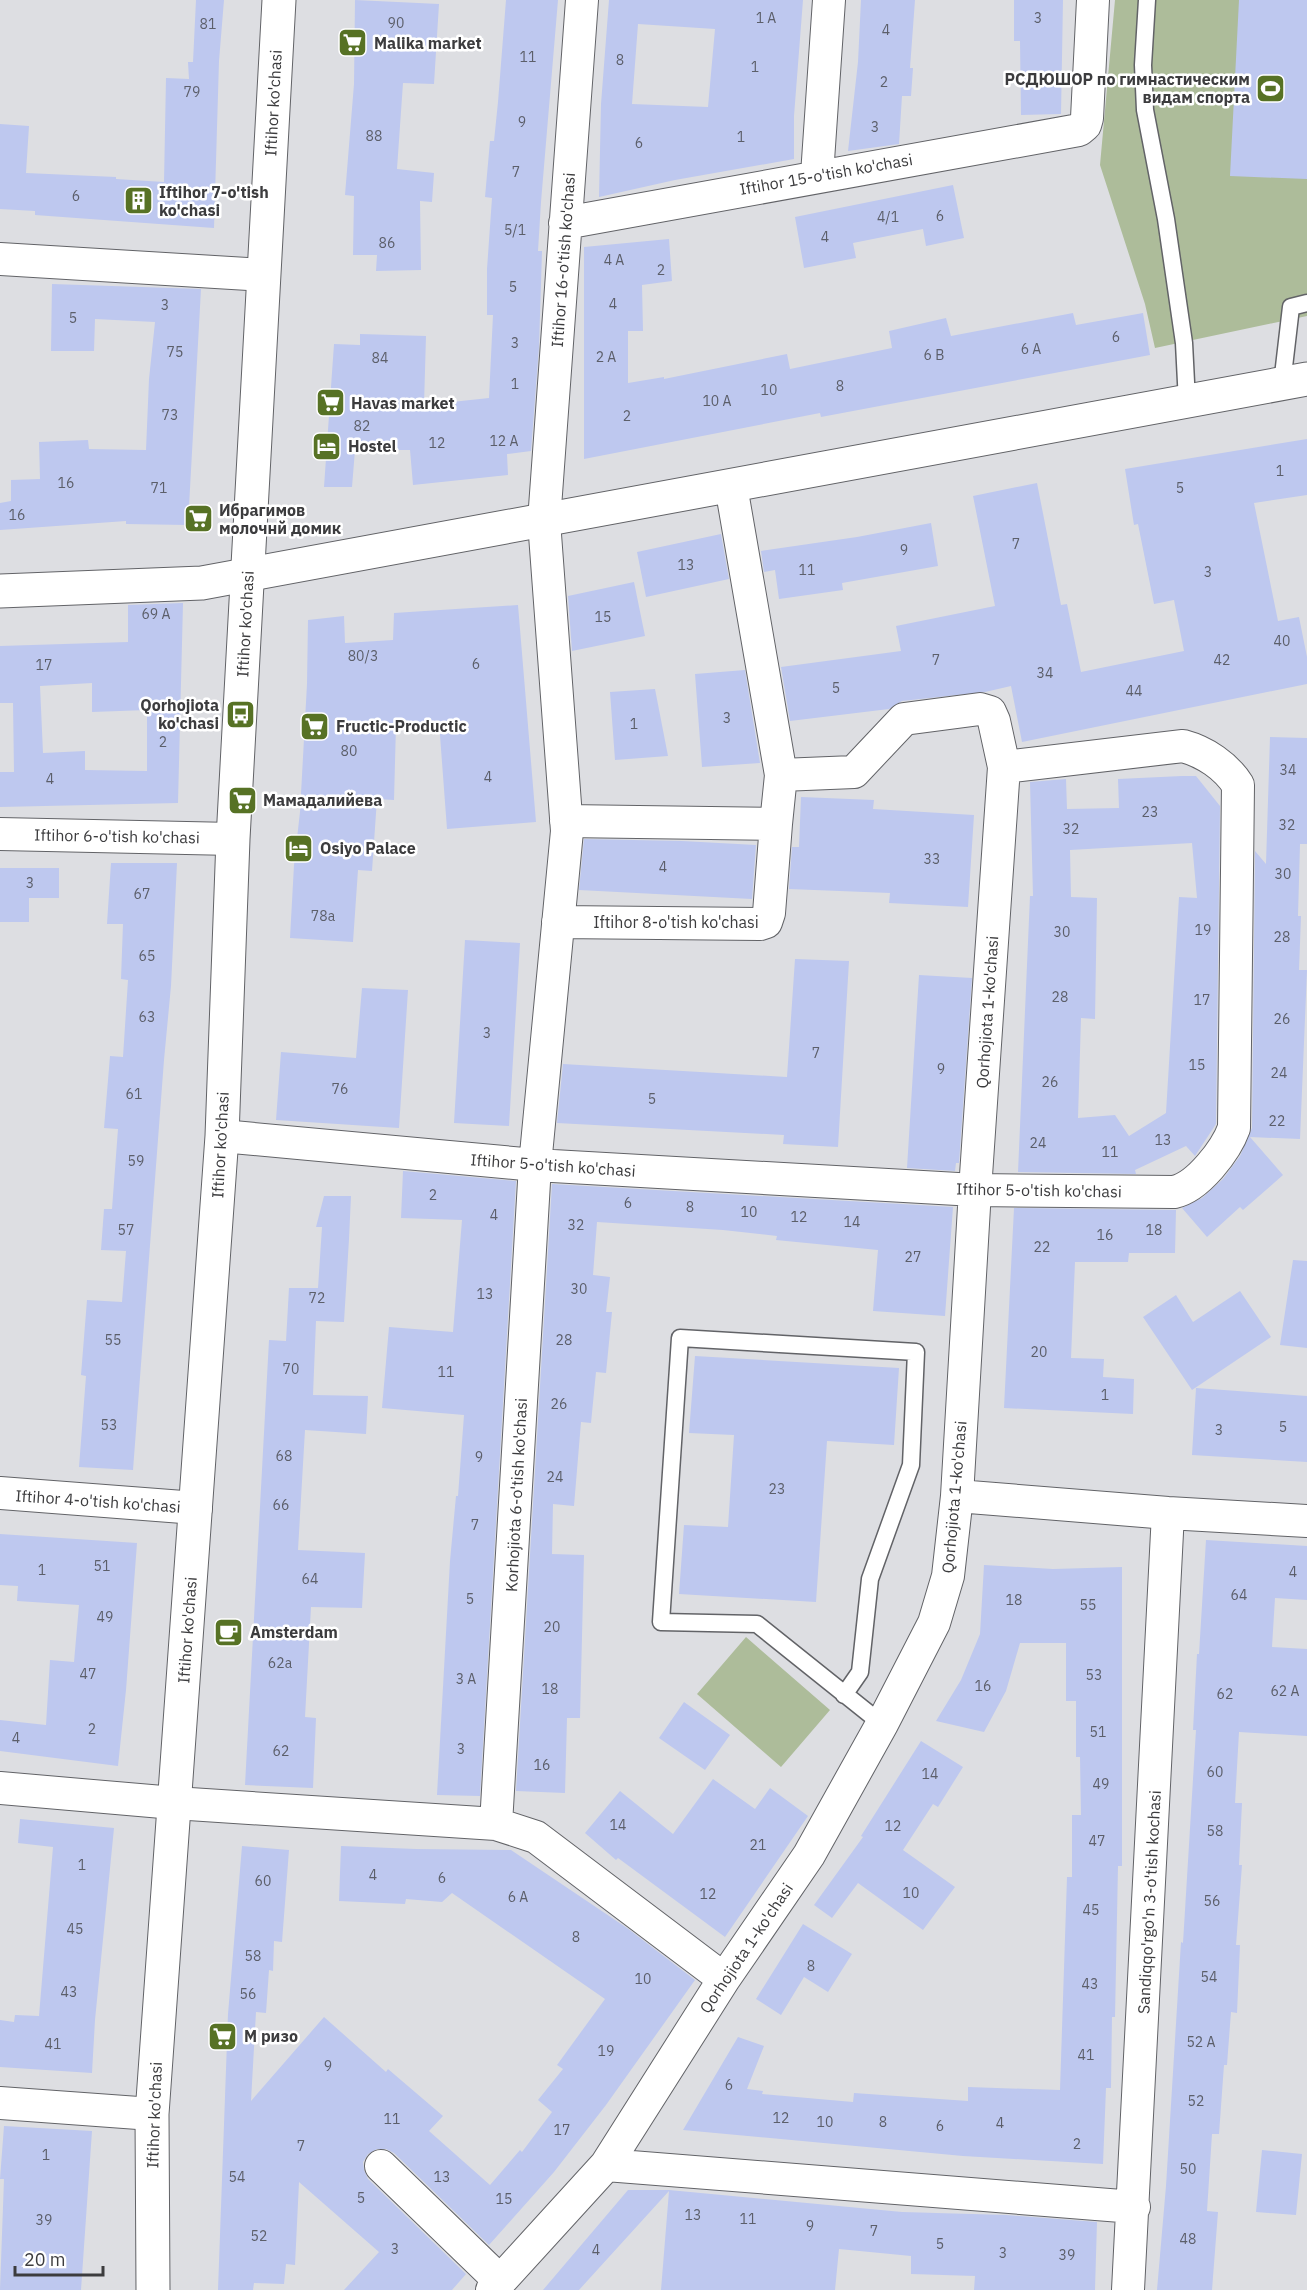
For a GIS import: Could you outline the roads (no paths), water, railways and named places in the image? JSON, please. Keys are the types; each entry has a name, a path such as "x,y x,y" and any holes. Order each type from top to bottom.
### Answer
{"main road":[{"name":"Iftihor ko'chasi","path":"153,2290 152,2114 222,1136 233,839 279,0"},
{"path":"0,591 202,583 1294,382"}],"street":[{"name":"Iftihor 16-o'tish ko'chasi","path":"544,521 582,0"},
{"path":"817,175 829,0"},
{"name":"Iftihor 15-o'tish ko'chasi","path":"565,222 817,175 1079,130 1088,118 1093,0"},
{"path":"0,259 264,275"},
{"name":"Iftihor 8-o'tish ko'chasi","path":"558,922 760,924 766,922 769,913 781,775 732,486"},
{"path":"535,1165 566,821 544,521"},
{"name":"Qorhojiota 1-ko'chasi","path":"496,2285 606,2165 724,1979 809,1855 882,1724 934,1623 948,1576 957,1496 1004,767 994,721 990,712 980,709 904,718 854,772 781,775"},
{"name":"Iftihor 5-o'tish ko'chasi","path":"222,1136 535,1165 975,1190 1174,1192 1183,1190 1192,1184 1226,1146 1234,1128 1238,785 1229,772 1196,750 1183,746 1004,767"},
{"path":"566,821 776,824"},
{"name":"Iftihor 6-o'tish ko'chasi","path":"0,834 233,839"},
{"name":"Korhojiota 6-o'tish ko'chasi","path":"496,1824 535,1165"},
{"name":"Iftihor 4-o'tish ko'chasi","path":"0,1493 196,1508"},
{"path":"957,1496 1168,1513 1307,1521"},
{"name":"Sandiqqo'rgo'n 3-o'tish kochasi","path":"1128,2290 1168,1513"},
{"path":"0,1788 174,1803 496,1824 536,1837 724,1979"},
{"path":"0,2103 152,2114"},
{"path":"606,2165 1134,2207"},
{"path":"381,2166 496,2285"}],"lane":[{"path":"1147,0 1143,65 1145,111 1166,219 1184,343 1187,402"},
{"path":"1294,382 1291,307 1307,303"},
{"path":"844,1695 860,1672 870,1579 910,1465 916,1352 680,1338 661,1622 757,1624 844,1695 882,1724"}],"place":[{"name":"Malika market","path":"353,43"},
{"name":"РСДЮШОР по гимнастическим видам спорта","path":"1271,88"},
{"name":"Iftihor 7-o'tish ko'chasi","path":"138,201"},
{"name":"Havas market","path":"330,403"},
{"name":"Hostel","path":"327,446"},
{"name":"Ибрагимов молочнй домик","path":"198,519"},
{"name":"Qorhojiota ko'chasi","path":"240,714"},
{"name":"Fructic-Productic","path":"315,726"},
{"name":"Мамадалийева","path":"242,800"},
{"name":"Osiyo Palace","path":"299,848"},
{"name":"Amsterdam","path":"229,1632"},
{"name":"М ризо","path":"223,2036"}]}
